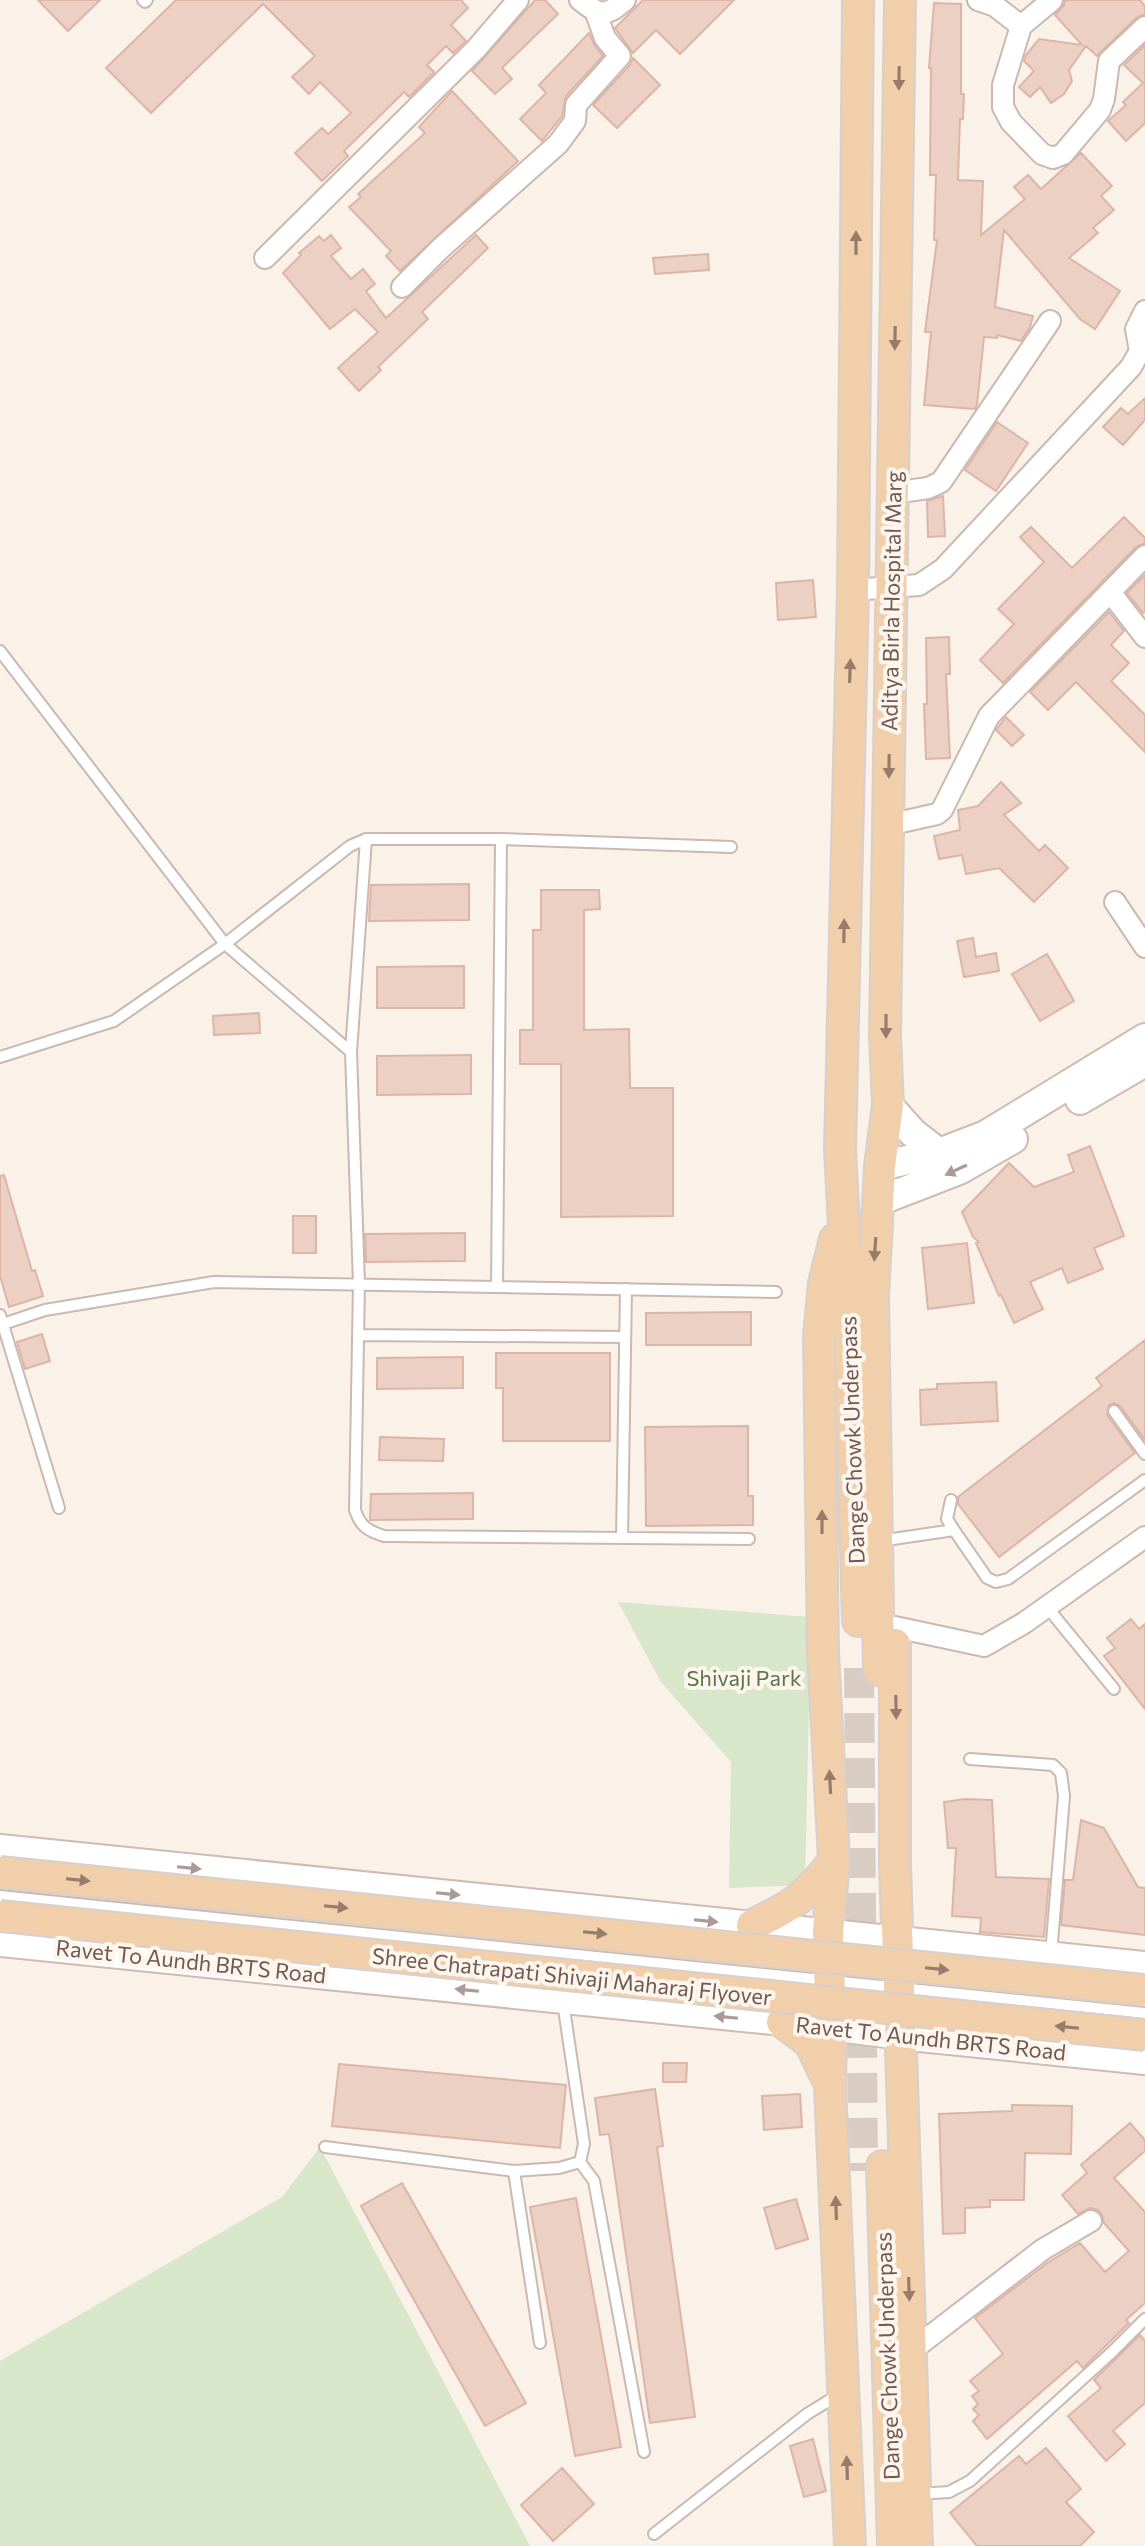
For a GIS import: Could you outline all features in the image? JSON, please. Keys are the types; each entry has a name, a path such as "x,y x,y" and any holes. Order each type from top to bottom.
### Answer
{"main road":[{"name":"Aditya Birla Hospital Marg","path":"842,1213 840,1149 853,590 858,0"},
{"name":"Aditya Birla Hospital Marg","path":"879,1201 888,1105 885,1036 900,0"},
{"name":"Dange Chowk Underpass","path":"842,1213 869,1669 873,1297 879,1201"},
{"path":"842,1213 824,1283 819,1336 823,1652 834,1860 828,1932 830,2087 850,2546"},
{"path":"873,1297 890,1333 898,1988 917,2546"},
{"path":"752,1925 785,1910 804,1897 834,1860"},
{"name":"Shree Chatrapati Shivaji Maharaj Flyover","path":"0,1872 1145,1990"},
{"name":"Shree Chatrapati Shivaji Maharaj Flyover","path":"0,1916 1145,2035"},
{"path":"782,2022 810,2043 830,2087"},
{"name":"Dange Chowk Underpass","path":"874,2546 872,2169 893,2546"}],"street":[{"path":"265,258 476,49 518,0"},
{"path":"588,6 605,13 625,0"},
{"path":"978,0 995,6 1021,26"},
{"path":"1052,0 1021,26 1003,85 1003,107 1011,122 1031,143 1042,154 1053,158 1063,154 1100,110 1109,61 1145,27"},
{"path":"402,287 558,144 575,121 576,105 620,56 605,38 588,6"},
{"path":"853,590 919,585 943,569 1131,367 1140,351 1136,329 1145,311"},
{"path":"893,493 928,488 941,482 1050,321"},
{"path":"888,825 937,814 942,810 989,716 1145,556"},
{"path":"1111,593 1145,637"},
{"path":"1115,902 1145,947"},
{"path":"880,1166 939,1153 986,1135 1145,1038"},
{"path":"879,1201 959,1170 1145,1062"},
{"path":"888,1105 913,1133 939,1153"},
{"path":"895,1627 984,1646 1047,1607 1145,1537"},
{"path":"0,1849 1145,1966"},
{"name":"Ravet To Aundh BRTS Road","path":"0,1942 1145,2060"},
{"path":"911,2351 1042,2250 1091,2221"}],"lane":[{"path":"0,651 225,944 351,1052"},
{"path":"366,839 351,1052 359,1284 355,1510 359,1523 371,1532 384,1536 749,1539"},
{"path":"0,1057 114,1021 225,944 350,846 366,839 501,839 731,847"},
{"path":"497,1287 501,839"},
{"path":"59,1508 1,1321 45,1310 199,1283 776,1292"},
{"path":"622,1538 626,1289"},
{"path":"358,1335 625,1337"},
{"path":"1114,1411 1145,1454"},
{"path":"951,1500 947,1519 987,1578 996,1582 1008,1579 1145,1480"},
{"path":"893,1539 954,1530"},
{"path":"1047,1607 1114,1689"},
{"path":"970,1759 1053,1765 1061,1773 1064,1796 1051,1956"},
{"path":"0,1896 1145,2013"},
{"path":"562,2000 584,2144 580,2162 594,2181 644,2452"},
{"path":"325,2147 514,2171 559,2168 580,2162"},
{"path":"514,2171 540,2343"},
{"path":"915,2494 949,2492 970,2481 1145,2319"},
{"path":"654,2534 807,2414 843,2392"}],"green space":[{"name":"Shivaji Park","path":"618,1602 811,1617 805,1885 729,1888 731,1762 661,1682"},
{"path":"320,2147 530,2546 0,2546 0,2361 282,2197"}],"building":[{"path":"38,0 100,0 68,31"},
{"path":"176,0 461,0 468,8 451,25 466,41 453,53 446,46 427,65 434,72 409,97 404,92 344,151 348,156 322,181 295,153 322,128 328,134 351,113 320,82 309,94 292,77 315,56 263,4 151,113 106,68"},
{"path":"535,0 545,0 558,14 502,68 512,79 495,94 472,71"},
{"path":"643,0 734,0 680,54 656,30 633,53 615,28"},
{"path":"1065,0 1140,0 1145,6 1145,14 1136,18 1097,56 1086,46 1069,70 1072,81 1064,94 1051,103 1040,87 1030,97 1019,87 1034,71 1024,61 1039,39 1082,45 1055,15"},
{"path":"934,3 961,4 961,94 964,94 958,180 983,181 981,235 1025,199 1014,187 1028,175 1041,189 1081,153 1112,186 1101,196 1114,210 1093,228 1098,233 1069,258 1120,291 1095,329 1080,319 1004,230 995,307 1033,316 1021,341 997,335 997,338 984,337 975,409 924,405 931,332 925,332 937,240 934,240 936,175 930,175 929,68"},
{"path":"589,33 603,56 566,96 562,116 542,141 520,119 546,93 539,85"},
{"path":"1145,45 1145,123 1126,141 1108,121 1126,105 1123,102 1143,83 1124,65"},
{"path":"633,58 660,85 617,128 593,105"},
{"path":"452,91 518,161 400,271 386,256 391,251 349,207 361,197 358,194 425,133 419,127"},
{"path":"331,235 341,248 331,256 351,279 363,269 375,284 366,291 386,318 476,235 488,248 422,312 428,319 378,367 381,370 359,391 338,368 378,332 355,309 330,329 283,273 301,255 299,253 319,236 324,241"},
{"path":"708,254 709,270 655,274 653,258"},
{"path":"1145,398 1145,420 1123,445 1103,427 1121,408 1128,414"},
{"path":"997,422 1028,443 996,491 965,470"},
{"path":"943,496 945,536 928,537 927,501"},
{"path":"1124,517 1145,538 1145,543 1136,547 1003,683 980,660 1014,624 998,609 1044,562 1020,537 1031,527 1072,568"},
{"path":"1145,575 1145,611 1143,613 1127,593"},
{"path":"813,580 816,617 778,620 776,583"},
{"path":"1109,612 1124,631 1111,645 1129,663 1111,681 1145,715 1145,752 1076,682 1048,710 1030,692"},
{"path":"949,637 950,674 946,674 950,758 926,759 926,638"},
{"path":"1006,717 1024,735 1012,746 996,730"},
{"path":"1001,782 1021,803 1004,815 1039,851 1045,845 1068,868 1034,902 999,868 966,874 962,855 939,859 934,836 960,830 958,810 978,806"},
{"path":"469,884 469,920 369,921 371,885"},
{"path":"541,890 599,890 600,909 584,910 584,1030 629,1029 630,1088 673,1088 673,1216 561,1217 561,1064 520,1064 520,1030 533,1030 533,930 541,930"},
{"path":"973,938 976,957 996,953 999,971 964,977 957,941"},
{"path":"1047,954 1074,1001 1040,1021 1012,974"},
{"path":"464,966 464,1008 377,1008 377,967"},
{"path":"259,1013 260,1033 214,1035 213,1016"},
{"path":"471,1055 471,1094 377,1095 377,1056"},
{"path":"1090,1146 1124,1236 1094,1248 1103,1269 1068,1283 1062,1268 1030,1282 1043,1309 1014,1323 976,1243 979,1242 973,1237 962,1212 1009,1163 1034,1187 1074,1172 1068,1155"},
{"path":"4,1175 32,1271 35,1270 43,1296 9,1307 0,1276 0,1176"},
{"path":"293,1216 316,1216 316,1253 293,1253"},
{"path":"465,1233 465,1261 366,1262 365,1234"},
{"path":"967,1243 974,1303 928,1309 922,1248"},
{"path":"751,1312 751,1345 646,1345 646,1313"},
{"path":"42,1334 50,1361 25,1369 17,1342"},
{"path":"1145,1340 1145,1440 1120,1406 1114,1403 1109,1405 1107,1415 1135,1453 999,1557 958,1504 958,1497 1102,1386 1096,1378"},
{"path":"496,1353 610,1353 610,1441 503,1441 503,1388 496,1388"},
{"path":"463,1357 463,1388 377,1389 377,1358"},
{"path":"996,1382 998,1421 921,1425 920,1390 937,1389 937,1384"},
{"path":"748,1426 748,1496 753,1496 753,1525 646,1526 645,1427"},
{"path":"380,1437 444,1439 443,1461 379,1460"},
{"path":"473,1493 473,1519 370,1520 371,1494"},
{"path":"1131,1619 1139,1629 1145,1624 1145,1709 1104,1656 1115,1648 1107,1638"},
{"path":"992,1800 996,1877 1049,1879 1044,1937 980,1932 981,1918 952,1916 956,1848 948,1848 944,1802"},
{"path":"1081,1820 1104,1828 1138,1887 1145,1888 1145,1935 1061,1925 1065,1880 1073,1880"},
{"path":"663,2063 687,2063 686,2082 663,2082"},
{"path":"339,2064 566,2085 560,2148 332,2126"},
{"path":"655,2089 663,2146 657,2147 695,2417 650,2423 609,2134 600,2135 595,2098"},
{"path":"800,2094 802,2127 764,2130 762,2096"},
{"path":"1012,2105 1072,2106 1071,2154 1025,2153 1024,2200 990,2200 990,2207 965,2208 965,2233 943,2234 939,2114 1012,2111"},
{"path":"1130,2123 1145,2140 1145,2151 1114,2178 1145,2212 1145,2303 1083,2368 1077,2361 987,2439 973,2421 979,2415 973,2409 978,2404 972,2396 979,2391 970,2381 1003,2354 975,2318 1047,2263 1080,2243 1105,2272 1129,2251 1104,2223 1098,2210 1090,2208 1078,2214 1062,2195 1087,2173 1081,2165"},
{"path":"402,2183 526,2403 485,2426 361,2206"},
{"path":"576,2198 621,2447 575,2456 530,2207"},
{"path":"796,2199 808,2239 776,2249 764,2208"},
{"path":"1140,2335 1145,2341 1145,2403 1113,2431 1125,2444 1106,2461 1068,2416 1101,2388 1094,2380"},
{"path":"813,2439 826,2491 804,2497 790,2446"},
{"path":"1046,2448 1081,2489 1066,2502 1094,2532 1080,2546 977,2546 950,2513 1019,2456 1026,2464"},
{"path":"562,2468 594,2504 553,2541 521,2505"}],"tunnel":[{"path":"859,1668 863,2171"}]}
